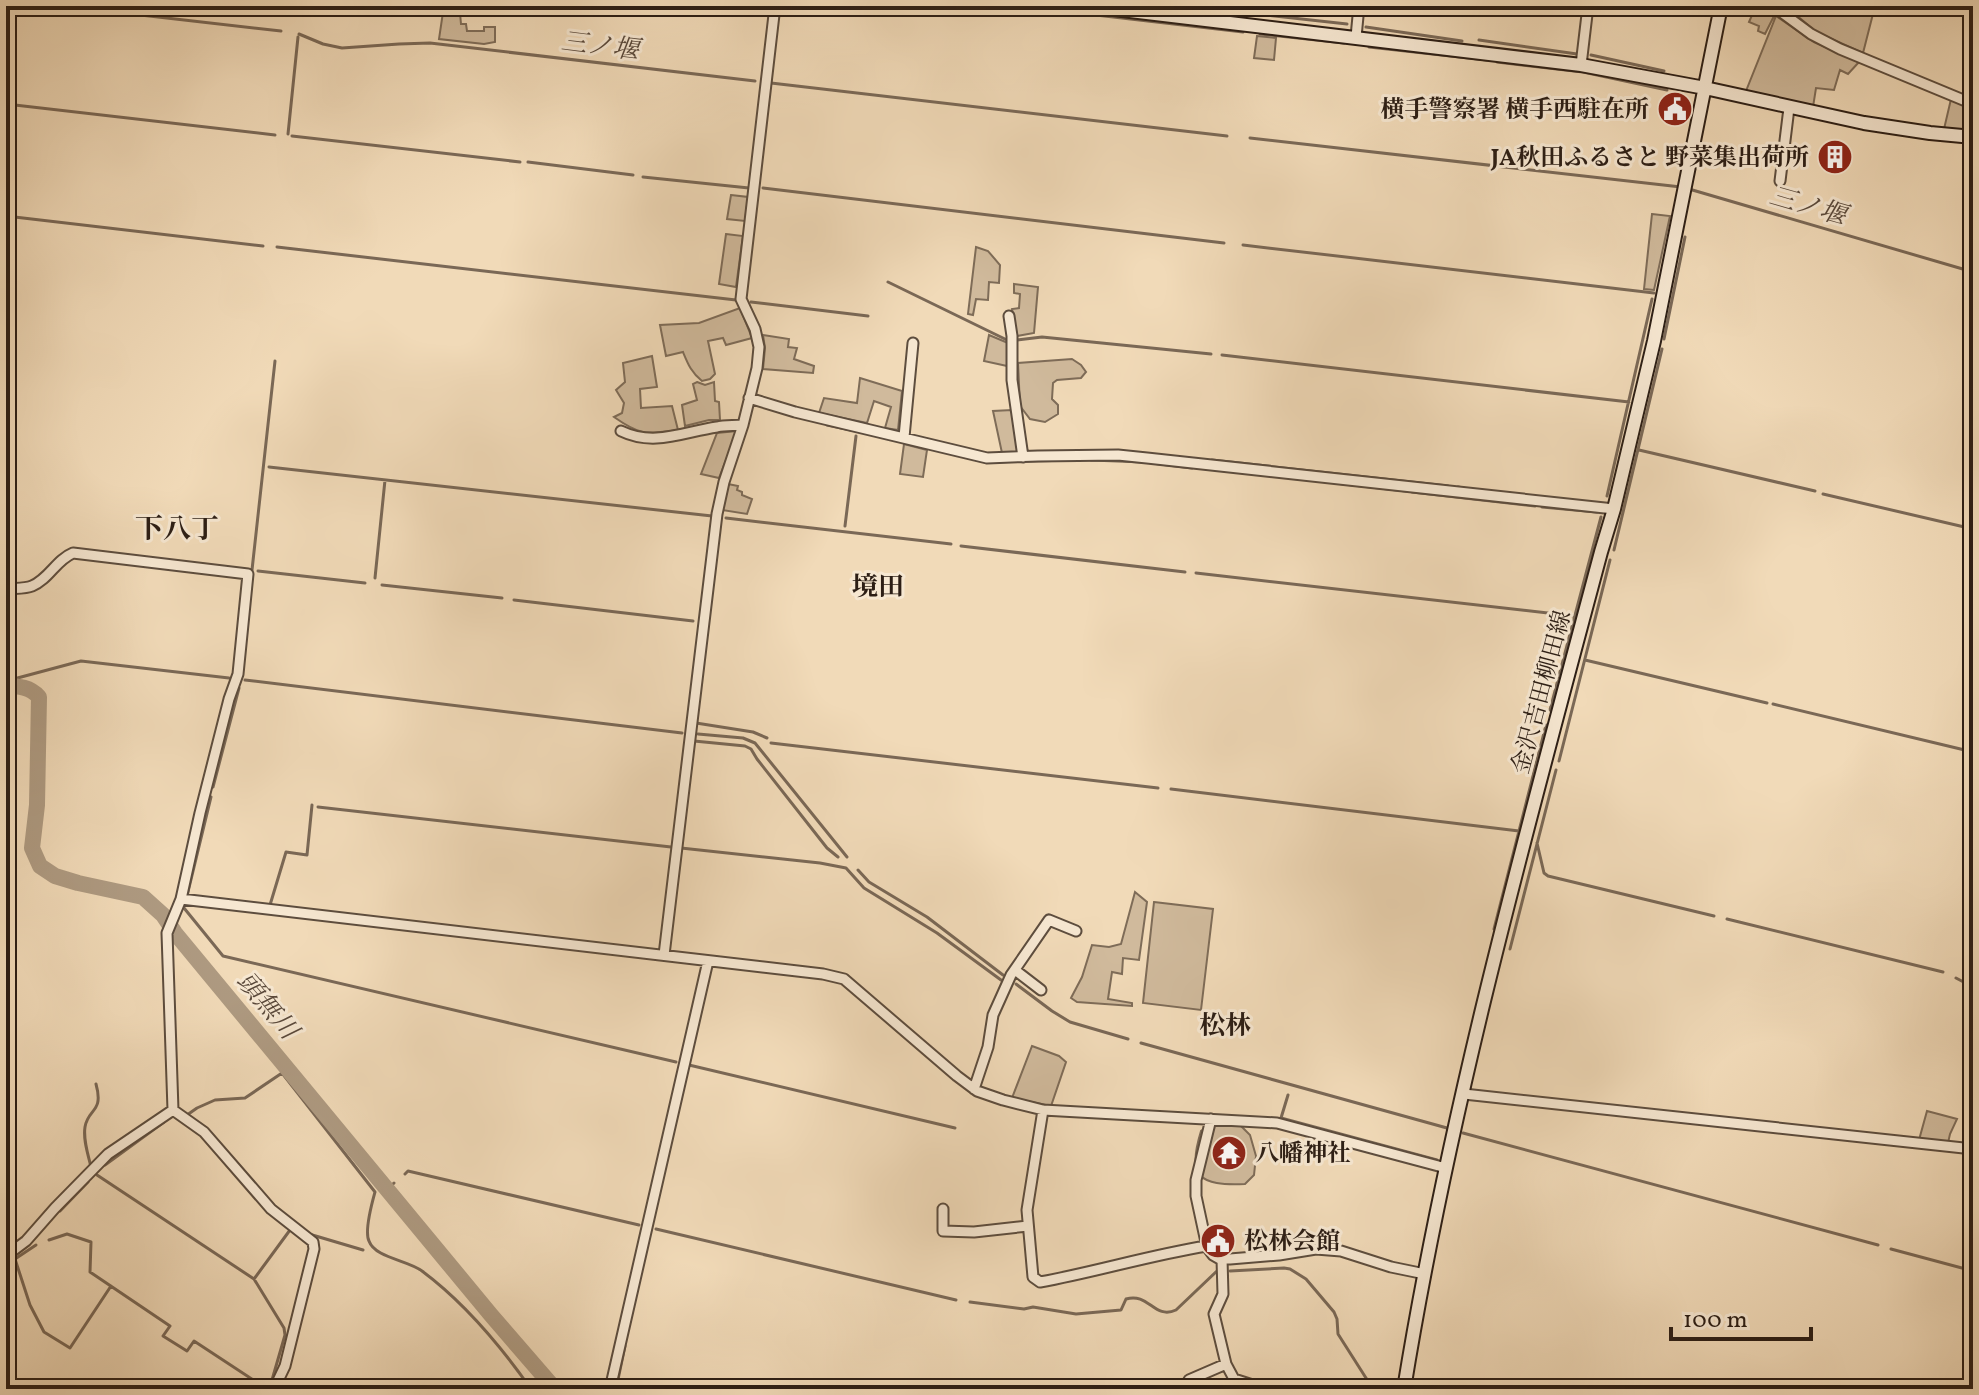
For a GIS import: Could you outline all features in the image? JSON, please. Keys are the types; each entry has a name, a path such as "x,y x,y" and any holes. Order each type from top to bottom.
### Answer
{"main road":[{"path":"1088,6 1581,65 1887,127 1973,137"},
{"name":"金沢吉田柳田線","path":"1404,1389 1446,1168 1496,952 1614,509 1654,341 1721,6"}],"street":[{"path":"437,6 447,6"},
{"path":"664,955 717,514 755,382 759,347 755,329 741,299 775,6"},
{"path":"1356,37 1359,6"},
{"path":"1581,65 1588,6"},
{"path":"1773,6 1811,34 1840,49 1973,104"},
{"path":"1780,181 1789,108"},
{"path":"1009,316 1015,406 1023,457"},
{"path":"904,437 913,343"},
{"path":"749,398 987,458 1118,455 1614,509"},
{"path":"621,431 647,438 685,435 717,426 743,425"},
{"path":"6,589 30,587 64,557 73,553 248,574 238,674 200,813 181,899 167,933 173,1110"},
{"path":"181,899 823,974 844,979 974,1089 1003,1100 1043,1110 1277,1123 1446,1168"},
{"path":"974,1089 988,1047 993,1015 1015,970 1049,920 1076,931"},
{"path":"610,1389 708,961"},
{"path":"1015,970 1041,990"},
{"path":"1464,1094 1973,1149"},
{"path":"6,1256 26,1241 108,1154 173,1110"},
{"path":"173,1110 204,1132 271,1209 313,1242 314,1249 285,1366 274,1389"},
{"path":"1043,1110 1029,1191 1028,1226 1033,1277 1040,1282 1084,1275 1207,1246"},
{"path":"1211,1119 1196,1180 1196,1196 1207,1246 1213,1255 1222,1259 1316,1249 1341,1251 1425,1274"},
{"path":"943,1209 943,1231 974,1232 1028,1226"},
{"path":"1222,1259 1223,1294 1214,1314 1226,1364 1234,1379 1265,1389"},
{"path":"1189,1380 1226,1364"}],"shaded area":[{"path":"1756,6 1763,6 1774,16 1765,34 1758,31 1759,26 1749,22"},
{"path":"1786,6 1875,6 1863,53 1816,32"},
{"path":"443,12 460,13 461,24 466,24 467,31 484,31 484,27 495,27 495,42 484,44 439,39"},
{"path":"1776,16 1814,42 1859,62 1848,74 1840,70 1834,90 1816,88 1813,107 1746,91"},
{"path":"1257,36 1276,38 1274,60 1254,58"},
{"path":"1951,99 1973,108 1973,131 1944,129"},
{"path":"731,195 748,197 745,221 727,219"},
{"path":"1652,214 1670,216 1654,290 1644,289"},
{"path":"726,234 743,236 736,287 719,284"},
{"path":"976,247 988,251 1000,265 999,283 989,282 988,300 976,299 973,315 968,314"},
{"path":"1014,284 1038,287 1034,333 1017,336 1012,309 1019,308 1020,294 1014,293"},
{"path":"740,308 752,338 726,345 723,338 708,341 715,374 710,379 702,381 698,378 683,352 666,356 660,325 699,323"},
{"path":"763,335 789,339 788,347 797,348 794,359 814,366 813,373 763,369"},
{"path":"989,335 1008,343 1007,366 984,361"},
{"path":"652,356 657,387 640,389 641,408 672,406 678,430 644,432 614,417 622,413 624,403 616,390 625,382 623,363"},
{"path":"1072,359 1086,372 1081,378 1053,383 1052,399 1058,405 1058,414 1045,422 1030,419 1020,406 1018,363"},
{"path":"860,378 902,391 898,430 885,428 891,407 874,401 867,423 819,413 824,398 857,403"},
{"path":"714,382 720,420 685,426 682,405 697,400 693,384 705,385"},
{"path":"1012,410 1019,452 1002,453 993,411"},
{"path":"737,431 719,478 701,474 717,433"},
{"path":"904,444 927,450 923,477 900,474"},
{"path":"728,484 738,486 737,490 742,495 752,499 747,514 722,510"},
{"path":"1135,892 1147,902 1139,960 1123,958 1122,974 1112,972 1108,999 1132,1003 1132,1006 1077,1002 1071,998 1082,977 1092,945 1109,947 1121,944"},
{"path":"1154,902 1213,909 1201,1010 1143,1003"},
{"path":"1032,1046 1059,1056 1066,1062 1051,1106 1012,1098"},
{"path":"1927,1111 1957,1119 1948,1143 1919,1140"},
{"path":"1219,1120 1240,1125 1250,1135 1256,1156 1254,1175 1245,1184 1207,1180 1200,1176 1197,1169 1201,1131"}],"waterway":[{"name":"三ノ堰","path":"62,6 281,31"},
{"path":"1018,6 1243,32"},
{"path":"1186,6 1347,24"},
{"path":"1366,27 1462,41"},
{"name":"三ノ堰","path":"299,34 342,48 430,43 755,81"},
{"path":"1260,34 1344,43"},
{"path":"288,134 298,37"},
{"path":"1479,40 1577,54"},
{"path":"1369,47 1487,60"},
{"path":"1591,55 1664,71"},
{"path":"1497,62 1583,72 1667,90"},
{"name":"三ノ堰","path":"771,83 1227,136"},
{"path":"6,104 275,135"},
{"path":"292,136 520,162"},
{"name":"三ノ堰","path":"1250,138 1681,187"},
{"path":"528,162 633,175"},
{"path":"643,177 749,188"},
{"path":"763,188 1224,243"},
{"name":"三ノ堰","path":"1689,189 1973,272"},
{"path":"6,216 263,246"},
{"path":"1664,339 1685,237"},
{"path":"1243,245 1654,293"},
{"path":"277,247 736,300"},
{"path":"888,282 1007,340"},
{"path":"1607,496 1652,299"},
{"path":"751,302 868,316"},
{"path":"1017,340 1042,337 1211,354"},
{"path":"1614,550 1662,349"},
{"path":"1222,355 1629,402"},
{"path":"252,570 275,361"},
{"path":"827,425 851,430"},
{"path":"845,526 856,436"},
{"path":"1639,450 1815,491"},
{"path":"988,462 1076,460"},
{"path":"1091,460 1144,462"},
{"path":"1212,460 1448,486"},
{"path":"1152,463 1192,468"},
{"path":"269,467 712,516"},
{"path":"375,578 385,480"},
{"path":"1335,483 1406,491"},
{"path":"1458,487 1468,489"},
{"path":"1412,492 1535,506"},
{"path":"1823,494 1973,529"},
{"path":"1542,507 1597,512"},
{"path":"1550,710 1601,517"},
{"path":"726,518 951,544"},
{"path":"961,546 1185,572"},
{"path":"1559,761 1610,560"},
{"path":"258,571 365,583"},
{"path":"1196,573 1574,616"},
{"path":"382,585 502,598"},
{"path":"514,600 693,621"},
{"path":"1585,660 1767,703"},
{"path":"6,683 81,661 229,678"},
{"path":"245,680 682,733"},
{"name":"頭無川","path":"6,686 24,688 39,697 37,805 32,848 40,866 55,876 78,883 143,897 163,915 555,1389"},
{"path":"213,787 239,688"},
{"path":"1773,704 1973,752"},
{"path":"696,723 753,732 767,738"},
{"path":"1494,929 1546,725"},
{"path":"698,734 743,738 755,743 847,857"},
{"path":"694,741 751,749 827,848 838,857"},
{"path":"771,743 1158,788"},
{"path":"1510,949 1556,770"},
{"path":"1171,789 1519,831"},
{"path":"187,896 211,797"},
{"path":"270,905 286,852 307,855 312,805"},
{"path":"318,807 671,847"},
{"path":"1537,843 1544,873 1548,876 1714,916"},
{"path":"681,848 846,868 864,888 937,933 1001,980"},
{"path":"858,870 869,882 927,917 1003,975"},
{"path":"184,908 223,956 676,1062"},
{"path":"1727,919 1943,972"},
{"path":"1956,978 1973,987"},
{"path":"1016,984 1070,1022 1128,1039"},
{"path":"1141,1043 1447,1128"},
{"path":"689,1065 955,1128"},
{"path":"190,1117 187,1115 215,1100 245,1098 282,1073 375,1192 367,1231 372,1247 422,1271 453,1297 494,1341 531,1389"},
{"path":"91,1167 85,1132 87,1121 97,1105 96,1084"},
{"path":"1288,1095 1281,1118 1437,1160"},
{"path":"105,1165 164,1122"},
{"path":"1463,1133 1878,1245"},
{"path":"405,1174 408,1171 639,1225"},
{"path":"97,1175 254,1279 284,1328 285,1335 272,1380"},
{"path":"60,1211 88,1182"},
{"path":"388,1189 394,1183"},
{"path":"656,1229 956,1300"},
{"path":"254,1279 290,1230"},
{"path":"49,1240 67,1234 91,1242 90,1272 170,1326 163,1336 187,1351 194,1341 263,1389"},
{"path":"309,1234 363,1250"},
{"path":"6,1265 36,1245"},
{"path":"1891,1249 1973,1271"},
{"path":"15,1259 30,1305 44,1332 70,1348 111,1286"},
{"path":"1230,1271 1284,1268 1306,1279 1334,1312 1338,1334 1373,1389"},
{"path":"970,1302 1076,1314 1121,1310 1126,1299 1134,1298 1168,1312 1176,1310 1217,1271"},
{"path":"616,1389 625,1346"},
{"path":"567,1381 600,1389"}],"place":[{"name":"横手警察署 横手西駐在所","path":"1675,109"},
{"name":"JA秋田ふるさと 野菜集出荷所","path":"1835,157"},
{"name":"八幡神社","path":"1229,1153"},
{"name":"松林会館","path":"1218,1241"}],"district":[{"name":"下八丁","path":"177,528"},
{"name":"境田","path":"878,586"},
{"name":"松林","path":"1225,1025"}]}
